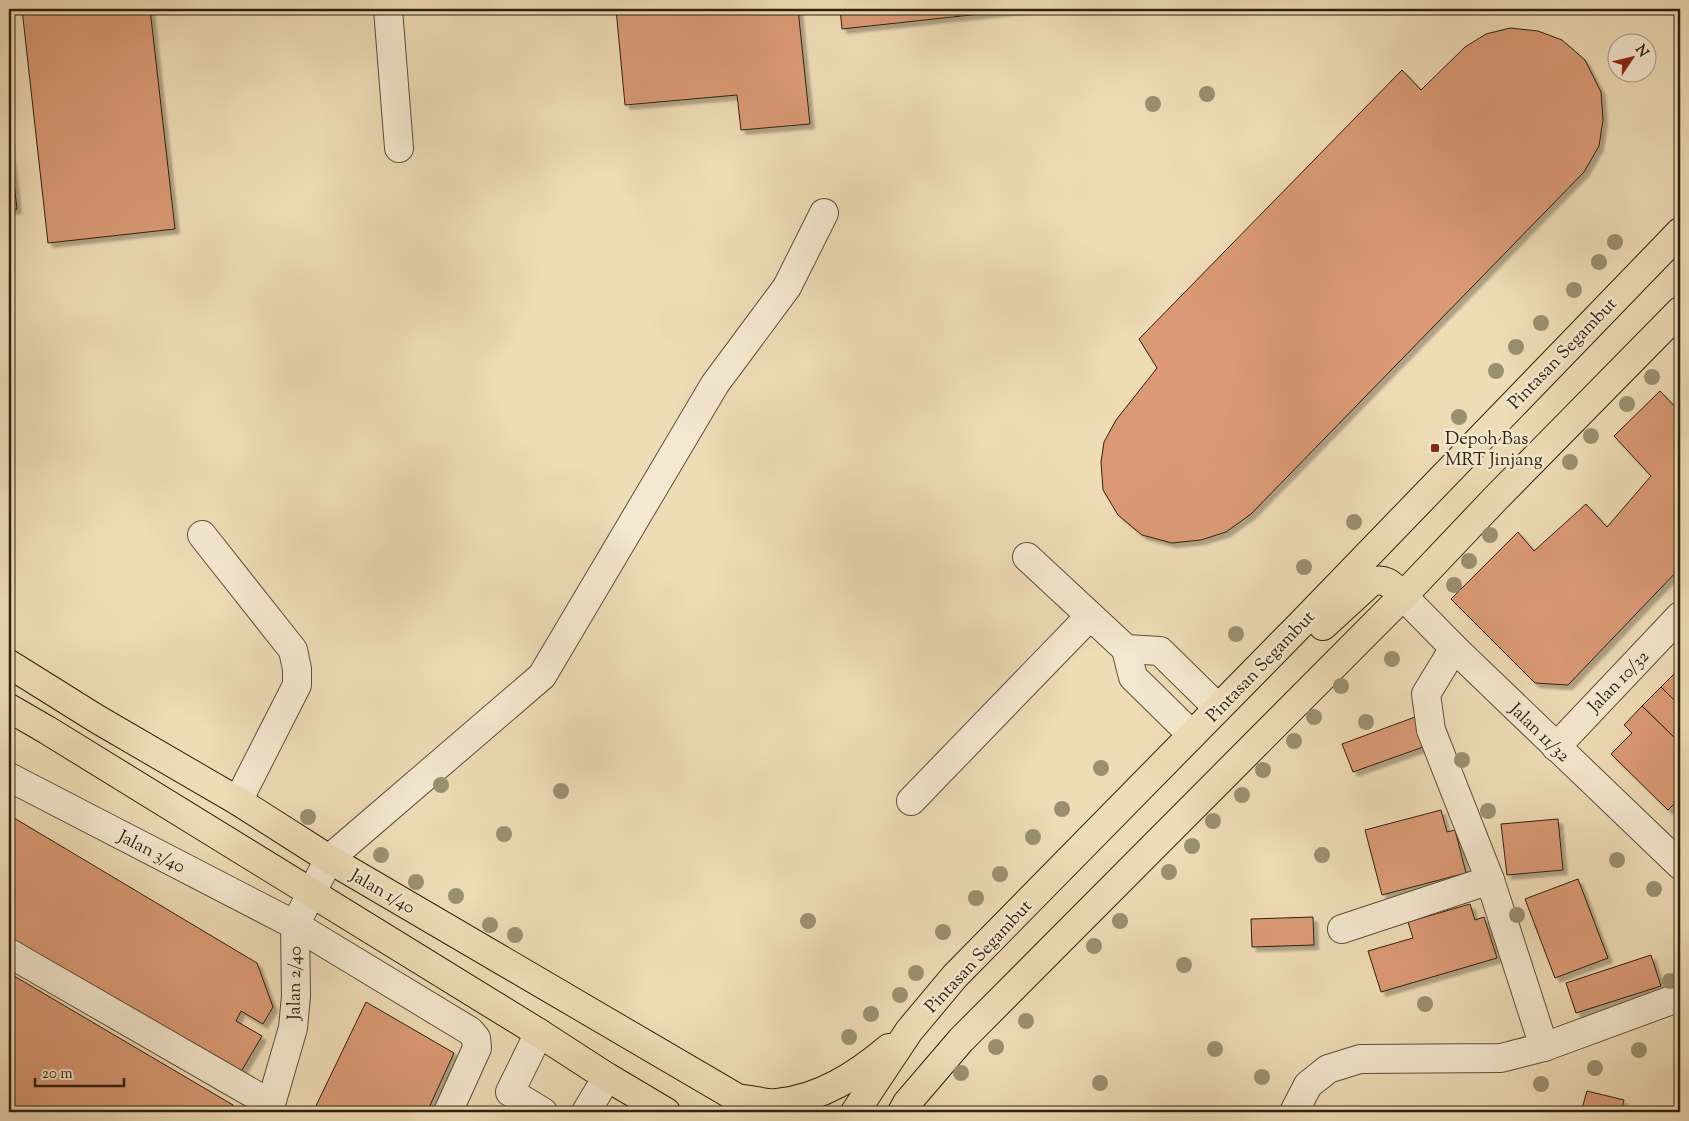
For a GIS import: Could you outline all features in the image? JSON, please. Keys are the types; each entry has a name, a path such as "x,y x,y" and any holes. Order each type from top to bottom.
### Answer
{"main road":[{"name":"Pintasan Segambut","path":"855,1112 909,1030 955,976 1223,704 1680,232"},
{"path":"902,1112 907,1103 961,1040 1403,596 1680,311"},
{"path":"1223,704 1286,660 1371,582 1379,580 1388,582 1403,596"},
{"name":"Jalan 1/40","path":"9,664 97,719 238,801 329,859 761,1112"},
{"path":"9,708 48,730 666,1112"},
{"path":"737,1098 776,1104 818,1094 867,1067 909,1030"}],"street":[{"path":"388,9 399,148"},
{"path":"329,859 542,676 715,384 787,287 824,213"},
{"path":"202,535 293,650 297,669 298,685 238,801"},
{"path":"1027,558 1126,649 1133,677 1192,735"},
{"name":"Jalan 11/32","path":"1403,596 1556,747 1677,854"},
{"path":"911,802 1090,616"},
{"name":"Jalan 10/32","path":"1556,747 1680,616"},
{"path":"1454,648 1426,694 1431,730 1490,880 1544,1047"},
{"path":"1126,649 1160,651 1223,704"},
{"name":"Jalan 3/40","path":"9,777 295,925 470,1031 476,1038 477,1048 448,1112"},
{"name":"Jalan 2/40","path":"269,1108 293,1028 296,996 295,925 329,859"},
{"path":"1342,929 1490,880"},
{"path":"9,953 269,1108"},
{"path":"1294,1112 1308,1085 1328,1069 1360,1059 1501,1058 1544,1047 1680,997"},
{"path":"539,1033 510,1092 543,1112"},
{"path":"586,1112 607,1077"}],"building":[{"path":"22,9 150,9 175,229 48,243"},
{"path":"616,9 798,9 810,124 741,130 737,95 625,105"},
{"path":"840,9 1026,9 842,29"},
{"path":"1510,28 1538,31 1562,40 1585,60 1601,92 1603,120 1599,146 1584,172 1251,514 1226,532 1201,540 1172,543 1142,535 1118,515 1103,490 1101,462 1104,442 1116,420 1157,368 1139,339 1402,70 1421,90 1465,47 1486,34"},
{"path":"9,141 17,209 9,210"},
{"path":"1660,391 1680,412 1680,568 1568,685 1535,683 1451,599 1518,532 1534,551 1586,504 1607,527 1651,476 1614,436"},
{"path":"1680,668 1680,706 1661,687"},
{"path":"1661,687 1680,706 1680,743 1642,706"},
{"path":"1642,706 1680,743 1680,798 1668,810 1611,754 1632,733 1624,725"},
{"path":"1415,717 1426,746 1353,772 1342,744"},
{"path":"1441,810 1447,832 1455,830 1466,873 1382,895 1365,830"},
{"path":"9,815 257,963 273,1007 263,1024 241,1011 236,1021 262,1036 239,1075 9,938"},
{"path":"1558,819 1563,870 1507,875 1501,824"},
{"path":"1578,879 1608,958 1555,978 1525,899"},
{"path":"1470,904 1475,920 1484,917 1497,958 1381,992 1368,951 1413,938 1408,922"},
{"path":"1313,917 1314,945 1252,947 1251,919"},
{"path":"1651,955 1661,986 1576,1013 1566,983"},
{"path":"9,973 233,1105 229,1112 9,1112"},
{"path":"366,1002 454,1053 427,1112 313,1112"},
{"path":"1587,1091 1624,1100 1621,1112 1581,1112"}],"place":[{"name":"Depoh Bas MRT Jinjang","path":"1435,448"}]}
